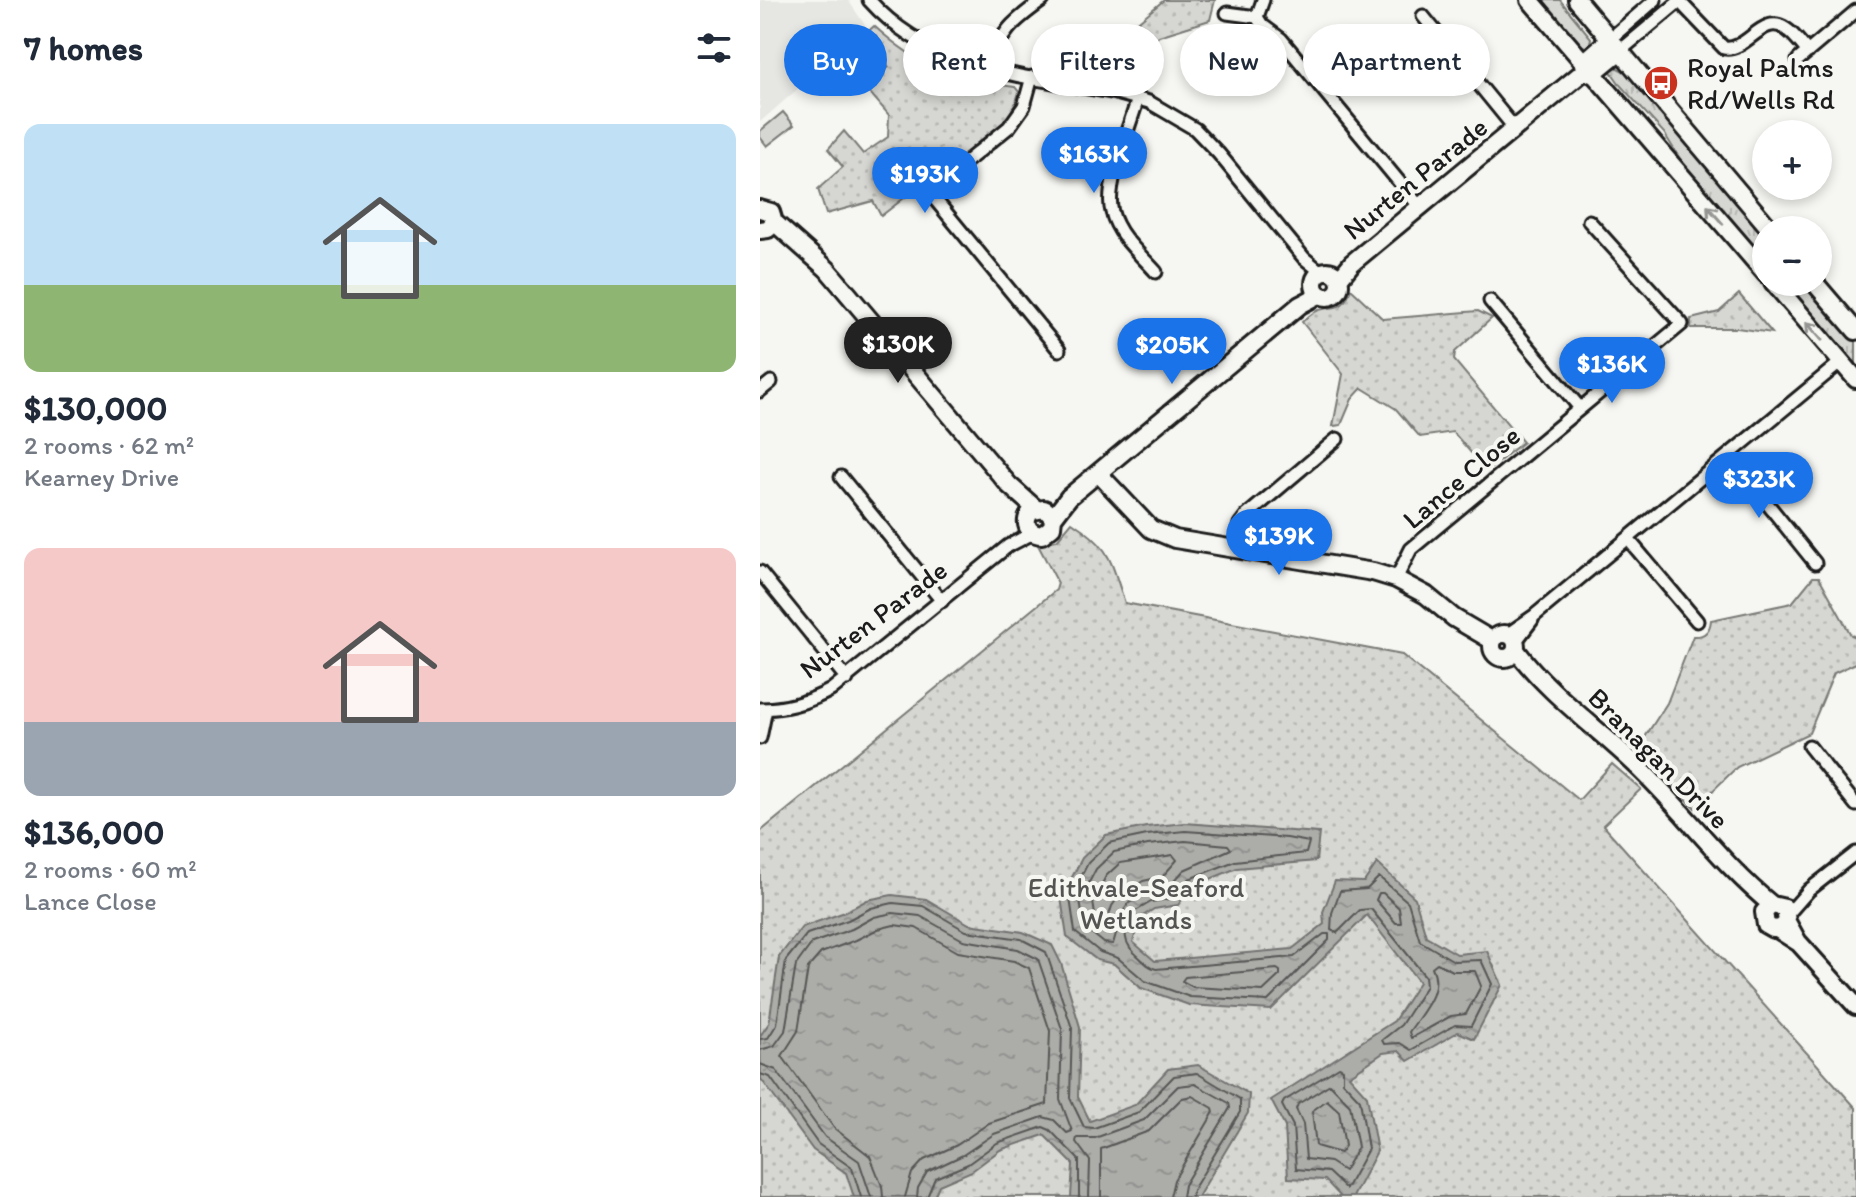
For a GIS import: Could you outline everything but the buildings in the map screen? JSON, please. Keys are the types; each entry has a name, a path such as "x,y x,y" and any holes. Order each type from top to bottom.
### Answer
{"street":[{"path":"1010,24 1043,0"},
{"path":"1263,0 1257,17 1259,22 1287,45 1419,206"},
{"path":"1530,0 1586,69 1752,258"},
{"path":"1577,0 1759,216"},
{"path":"1615,45 1655,0"},
{"path":"1615,45 1680,0 1724,48 1737,48 1771,25 1786,29 1803,56 1856,11"},
{"path":"871,1 903,28"},
{"path":"1227,13 1257,17"},
{"path":"1423,16 1516,130"},
{"name":"Nurten Parade","path":"763,709 812,700 847,679 1008,546 1037,518 1069,497 1300,305 1323,280 1352,263 1615,45"},
{"path":"1031,81 1024,106 1009,127 929,192 1059,350"},
{"path":"1128,96 1168,111 1195,129 1323,280"},
{"path":"1138,98 1111,187 1111,212 1124,236 1156,272"},
{"path":"760,209 771,212 765,229 805,250 827,269 1037,518"},
{"name":"Lance Close","path":"1396,579 1411,549 1682,324 1589,221"},
{"path":"1785,296 1856,379"},
{"path":"1826,296 1856,331"},
{"path":"1490,301 1580,408"},
{"path":"1507,643 1534,616 1841,362"},
{"path":"760,391 771,382"},
{"path":"1234,549 1240,524 1246,516 1337,439"},
{"path":"1729,456 1815,563"},
{"name":"Branagan Drive","path":"1101,470 1151,529 1175,539 1373,572 1396,579 1426,595 1454,618 1507,643 1531,670 1635,763 1778,915 1856,1006"},
{"path":"841,477 942,601"},
{"path":"1628,539 1697,621"},
{"path":"760,572 847,679"},
{"path":"760,738 763,709"},
{"path":"1809,746 1856,805"},
{"path":"1778,915 1856,853"}],"shaded area":[{"path":"760,0 848,0 864,24 784,24 784,96 790,96 760,122"}],"green space":[{"path":"1164,0 1215,0 1210,20 1180,24 1180,29 1164,34 1164,24 1135,24"},
{"path":"1539,0 1560,0 1591,38 1589,48 1579,45"},
{"path":"887,37 903,49 903,96 1015,96 1015,87 1019,92 1008,117 988,139 936,181 926,181 881,216 873,201 826,214 818,189 843,167 828,149 844,131 863,154 888,137 889,115 873,96 887,96"},
{"path":"1614,66 1629,74 1660,106 1752,216 1752,247 1685,167 1664,133 1610,70"},
{"path":"783,112 794,125 767,146 760,137 760,131"},
{"path":"1351,289 1383,319 1478,311 1492,318 1455,352 1454,360 1523,442 1487,471 1453,432 1420,437 1396,409 1362,388 1352,399 1341,425 1333,426 1343,374 1302,322 1317,311 1342,304"},
{"path":"1739,294 1772,333 1737,328 1691,328 1691,319 1719,312"},
{"path":"1794,296 1819,296 1856,339 1856,369"},
{"name":"Edithvale-Seaford Wetlands","path":"1072,522 1095,540 1108,556 1125,603 1402,655 1579,800 1612,764 1641,789 1603,825 1856,1108 1856,1197 760,1197 760,832 1056,590 1058,583 1037,543 1057,540"},
{"path":"1813,577 1819,577 1851,635 1856,637 1856,663 1834,673 1809,733 1737,767 1695,808 1638,748 1667,703 1693,636 1706,632 1711,620 1792,603"}],"water":[{"path":"1185,823 1319,833 1316,861 1237,868 1193,886 1178,905 1154,909 1140,918 1133,942 1155,961 1292,949 1324,924 1323,912 1335,881 1364,882 1377,863 1415,898 1426,936 1457,954 1487,951 1502,985 1474,1039 1458,1032 1408,1061 1399,1051 1383,1053 1349,1076 1367,1096 1377,1151 1353,1197 1341,1197 1325,1180 1288,1178 1285,1127 1271,1100 1394,1021 1419,982 1367,915 1271,1010 1189,1005 1141,988 1114,964 1097,960 1067,937 1061,898 1082,858 1106,835"},
{"path":"892,895 926,899 969,924 1023,932 1052,945 1061,963 1080,1027 1078,1097 1090,1121 1135,1105 1168,1069 1198,1065 1249,1094 1248,1113 1198,1197 1071,1197 1073,1164 1044,1135 1000,1150 972,1171 939,1185 934,1197 854,1197 846,1173 813,1150 761,1079 760,1036 769,1023 779,957 802,927 845,912 867,900"}],"place":[{"name":"Royal Palms Rd/Wells Rd","path":"1661,83"}]}
